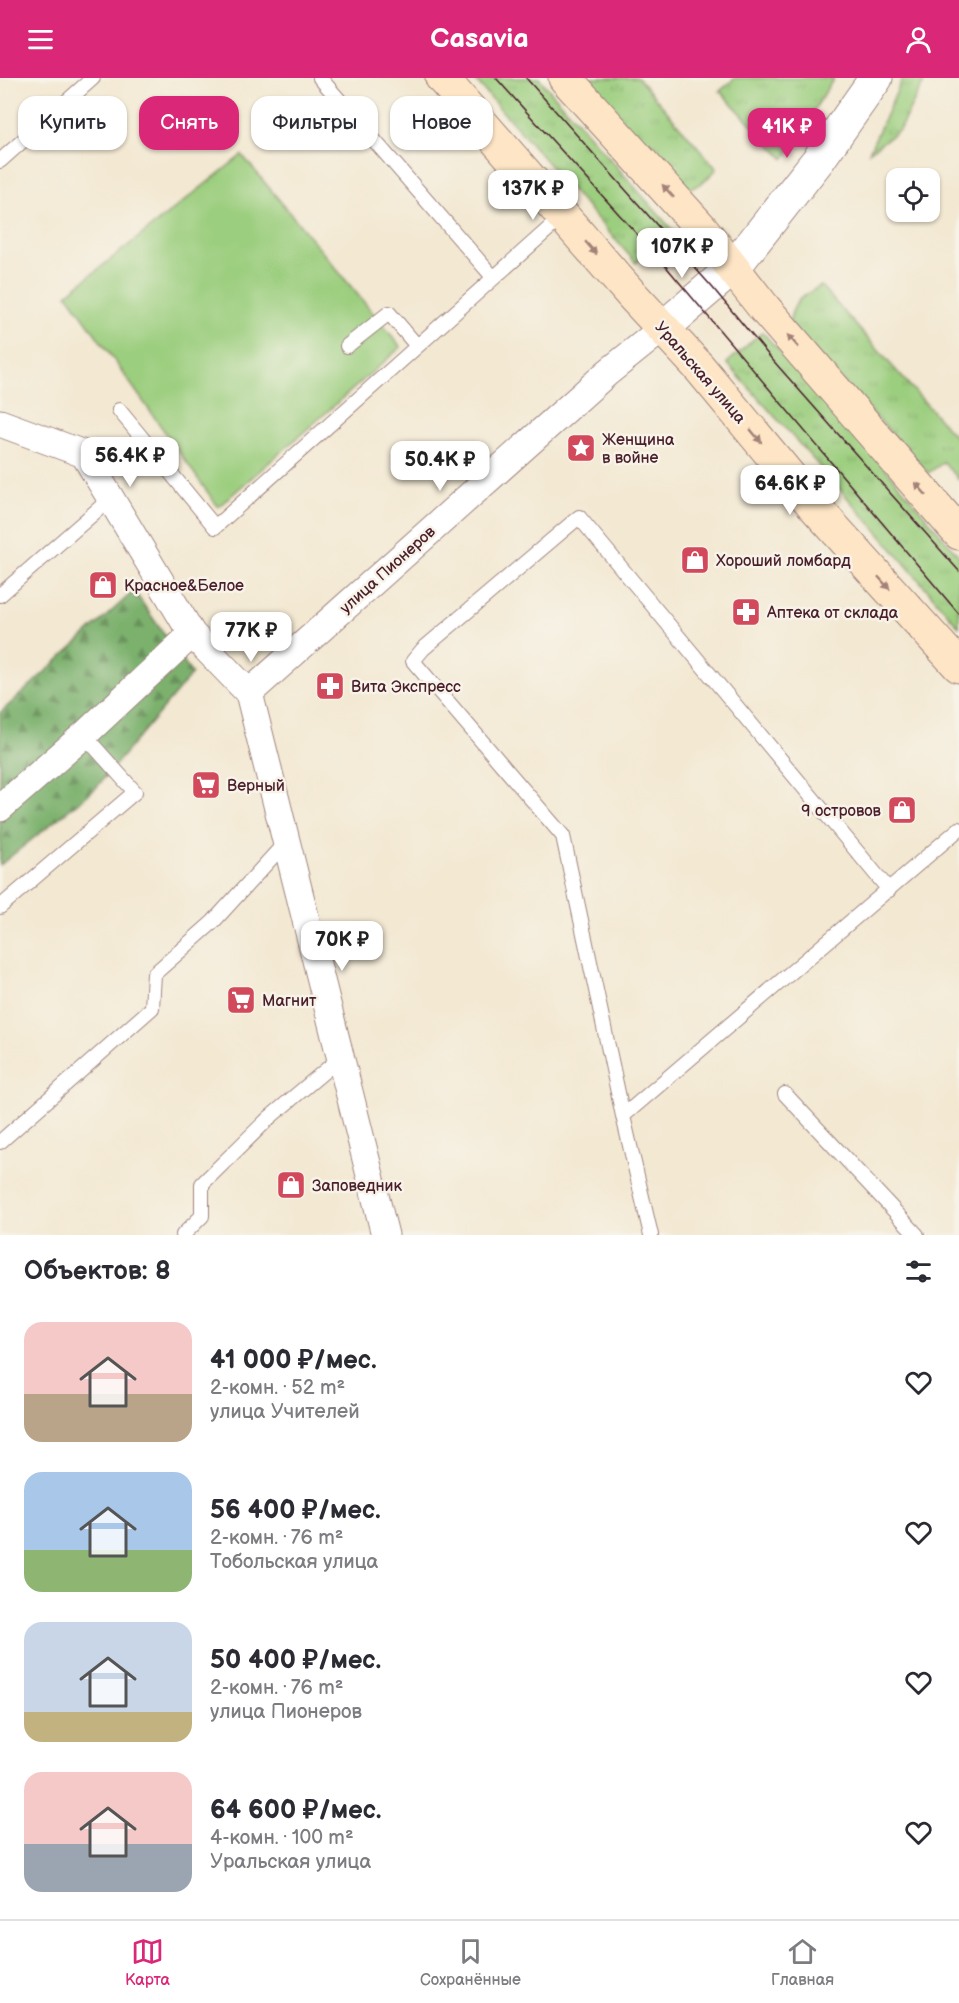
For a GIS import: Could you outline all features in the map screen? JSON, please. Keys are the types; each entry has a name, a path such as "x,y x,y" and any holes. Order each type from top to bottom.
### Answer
{"main road":[{"name":"Уральская улица","path":"442,78 698,366 814,506 959,666"},
{"path":"566,78 702,229 765,309 959,533"}],"street":[{"path":"663,328 734,267 819,159 876,78"},
{"name":"улица Пионеров","path":"249,693 607,373 663,328"},
{"path":"0,423 84,454 192,634 249,693 385,1235"},
{"path":"0,808 84,735 192,634"}],"lane":[{"path":"0,160 93,78"},
{"path":"320,78 493,277"},
{"path":"119,411 215,527 563,216"},
{"path":"347,346 388,313 417,346"},
{"path":"0,595 110,499"},
{"path":"651,1235 563,836 413,661 432,642 579,518 889,890"},
{"path":"0,907 135,792 84,735"},
{"path":"623,1116 959,829"},
{"path":"0,1142 152,1008 154,974 213,922 286,842"},
{"path":"183,1235 202,1216 202,1184 269,1118 340,1058"},
{"path":"785,1094 917,1235"}],"green space":[{"path":"473,78 539,78 673,231 636,263 493,101 493,96 489,96"},
{"path":"571,78 638,78 717,169 698,186 683,188"},
{"path":"735,78 834,78 784,159 720,91"},
{"path":"903,78 926,78 899,130 869,152"},
{"path":"242,155 401,347 218,507 67,294"},
{"path":"821,286 959,441 959,480 944,462 928,473 789,323 793,309 799,300"},
{"path":"762,332 859,437 959,556 959,627 878,532 727,363"},
{"path":"134,591 192,674 95,789 0,865 0,713"}],"tram line":[{"path":"496,78 663,263 959,614"},
{"path":"526,78 712,287 770,357 959,571"}],"place":[{"name":"Женщина в войне","path":"581,448"},
{"name":"Хороший ломбард","path":"695,560"},
{"name":"Красное&Белое","path":"103,585"},
{"name":"Аптека от склада","path":"746,612"},
{"name":"Вита Экспресс","path":"330,686"},
{"name":"Верный","path":"206,785"},
{"name":"9 островов","path":"902,810"},
{"name":"Магнит","path":"241,1000"},
{"name":"Заповедник","path":"291,1185"}]}
